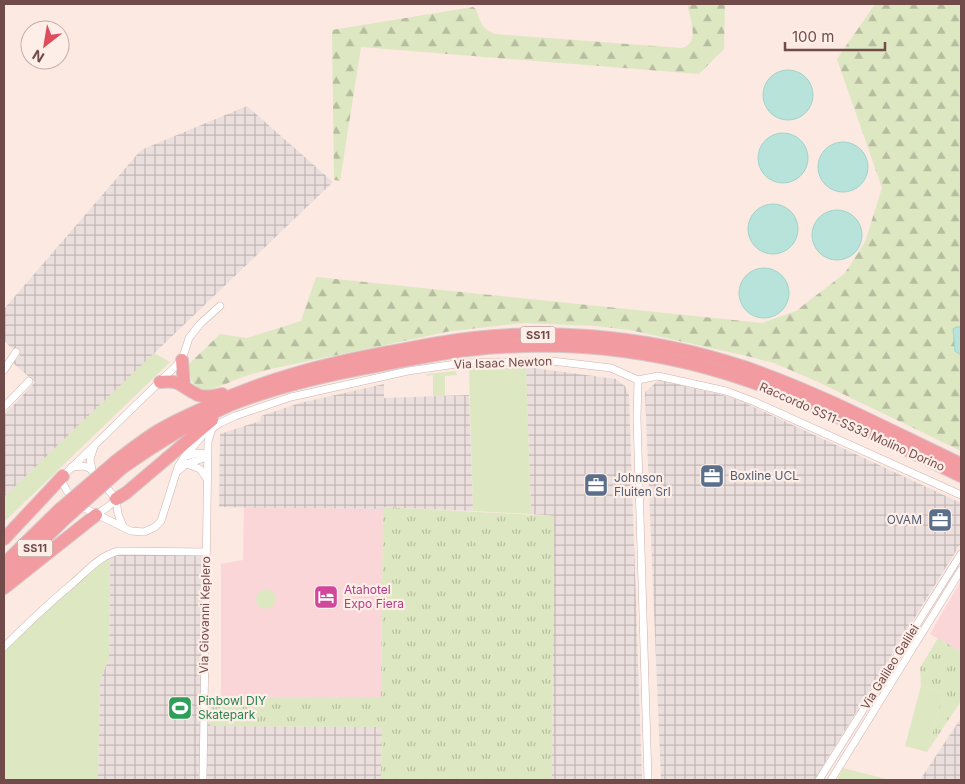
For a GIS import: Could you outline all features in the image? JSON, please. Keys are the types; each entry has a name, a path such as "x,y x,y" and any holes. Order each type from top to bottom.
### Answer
{"highway":[{"name":"Raccordo SS11-SS33 Molino Dorino","path":"4,564 157,431 190,414 240,391 298,372 334,363 454,340 516,335 598,337 674,349 744,367 806,392 961,464"},
{"name":"Raccordo SS11-SS33 Molino Dorino","path":"119,464 196,421 266,392 337,373 470,350 548,346 628,352 691,364 762,386 864,430 961,476"},
{"path":"182,360 184,386"},
{"path":"160,382 174,381 199,396 207,397 240,391"},
{"path":"116,499 126,493 214,418 266,392"},
{"path":"4,539 63,476"},
{"name":"Raccordo SS11-SS33 Molino Dorino","path":"4,578 63,513"},
{"path":"4,588 96,515"}],"street":[{"path":"63,476 182,360 189,338 200,324 220,306"},
{"path":"4,370 16,352"},
{"name":"Via Isaac Newton","path":"63,476 62,482 67,491 84,508 132,531 148,531 155,527 163,517 176,473 185,456 203,436 214,427 235,416 291,397 408,371 463,363 552,360 611,368 638,380"},
{"path":"648,780 637,418 638,380 658,376 726,391 755,402 961,495"},
{"path":"5,402 30,381"},
{"name":"Via Giovanni Keplero","path":"203,780 207,455 208,437 214,427"},
{"path":"92,470 90,459 94,446"},
{"path":"185,456 197,453 207,455"},
{"path":"176,473 186,464 207,455"},
{"path":"186,464 200,469 207,479"},
{"path":"72,467 84,466 92,470 116,499 118,514 123,526"},
{"path":"96,515 116,499"},
{"path":"4,647 44,608 94,565 110,554 119,551 206,552"},
{"name":"Via Galileo Galilei","path":"819,780 961,554"},
{"name":"Via Galileo Galilei","path":"831,780 961,570"}],"shaded area":[{"path":"247,106 333,182 4,497 4,414 35,382 13,363 20,355 4,341 4,309 141,150"},
{"path":"526,367 616,379 625,386 629,395 642,780 552,780 554,516 531,514"},
{"path":"659,380 743,402 961,503 961,543 814,780 661,780 645,392"},
{"path":"384,384 384,398 469,395 473,511 383,507 383,509 219,507 220,434 260,421 261,416 300,403"},
{"path":"244,507 383,509 381,698 221,698 221,564 243,560"},
{"path":"206,552 205,698 211,698 210,726 382,727 381,780 98,780 100,680 109,658 110,554"},
{"path":"961,582 961,652 930,634"},
{"path":"961,718 961,780 920,780"}],"green space":[{"path":"689,4 725,4 724,49 699,74 361,47 340,181 334,180 332,30 473,7 476,9 484,27 495,34 681,48 691,42 693,32"},
{"path":"875,4 961,4 961,451 816,381 774,363 630,330 595,326 525,323 451,331 266,370 214,388 200,388 194,384 189,364 220,334 247,338 301,321 316,277 762,323 796,311 845,273 865,242 882,188 837,59"},
{"path":"154,353 170,362 4,522 4,497"},
{"path":"526,367 531,514 473,511 469,369"},
{"path":"456,371 457,375 445,376 445,396 433,396 433,375 427,376 427,374"},
{"path":"383,507 554,516 552,780 381,780 382,727 210,726 211,698 381,697"},
{"path":"110,554 109,658 100,680 98,780 4,780 4,647"},
{"path":"266,589 273,592 276,599 273,606 266,609 259,606 256,599 259,592"},
{"path":"938,638 961,652 961,701 927,752 944,692 921,686 920,668"},
{"path":"921,686 944,692 927,752 905,746"},
{"path":"843,768 890,780 837,780"}],"water":[{"path":"783,70 793,70 806,77 813,90 813,100 806,113 793,120 783,120 774,116 767,109 763,100 763,90 767,81 774,74"},
{"path":"778,133 788,133 801,140 808,153 808,163 801,176 788,183 778,183 769,179 762,172 758,163 758,153 762,144 769,137"},
{"path":"838,142 848,142 861,149 868,162 868,172 861,185 848,192 838,192 829,188 822,181 818,172 818,162 822,153 829,146"},
{"path":"768,204 778,204 791,211 798,224 798,234 791,247 778,254 768,254 759,250 752,243 748,234 748,224 752,215 759,208"},
{"path":"832,210 842,210 855,217 862,230 862,240 855,253 842,260 832,260 823,256 816,249 812,240 812,230 816,221 823,214"},
{"path":"759,268 769,268 782,275 789,288 789,298 782,311 769,318 759,318 750,314 743,307 739,298 739,288 743,279 750,272"},
{"path":"961,327 961,355 955,351 953,329"}],"place":[{"name":"Boxline UCL","path":"712,476"},
{"name":"Johnson Fluiten Srl","path":"596,485"},
{"name":"OVAM","path":"940,520"},
{"name":"Atahotel Expo Fiera","path":"326,597"},
{"name":"Pinbowl DIY Skatepark","path":"180,708"}]}
